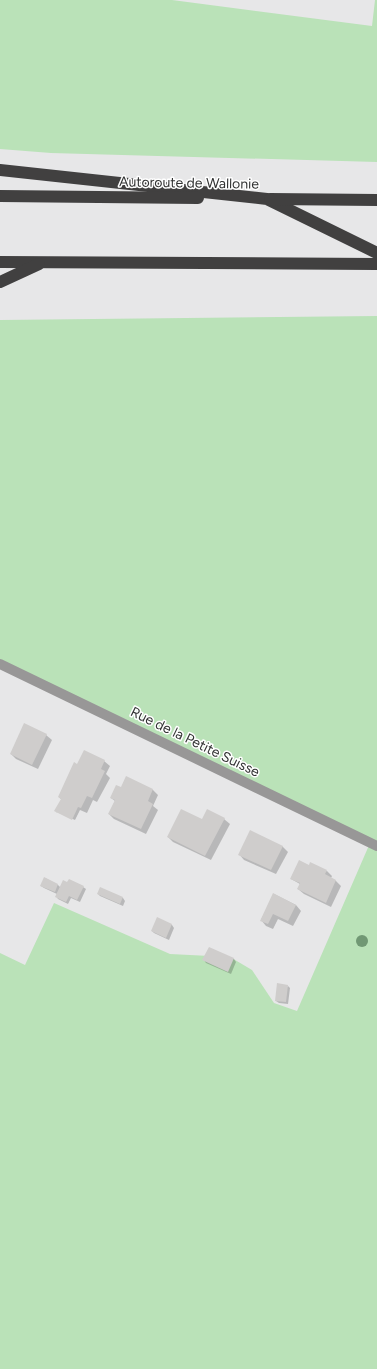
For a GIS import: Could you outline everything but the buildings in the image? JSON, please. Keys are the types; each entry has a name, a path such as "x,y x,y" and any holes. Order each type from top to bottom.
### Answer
{"highway":[{"path":"0,170 267,199 377,253"},
{"name":"Autoroute de Wallonie","path":"0,196 377,200"},
{"path":"0,262 377,264"},
{"path":"0,282 42,262"}],"street":[{"name":"Rue de la Petite Suisse","path":"0,664 377,846"}],"green space":[{"path":"0,0 172,0 372,26 375,0 377,0 377,162 51,153 0,149"},
{"path":"377,316 377,1369 0,1369 0,953 25,965 54,903 170,954 230,957 252,970 274,1003 297,1011 370,843 0,664 0,320"}]}
